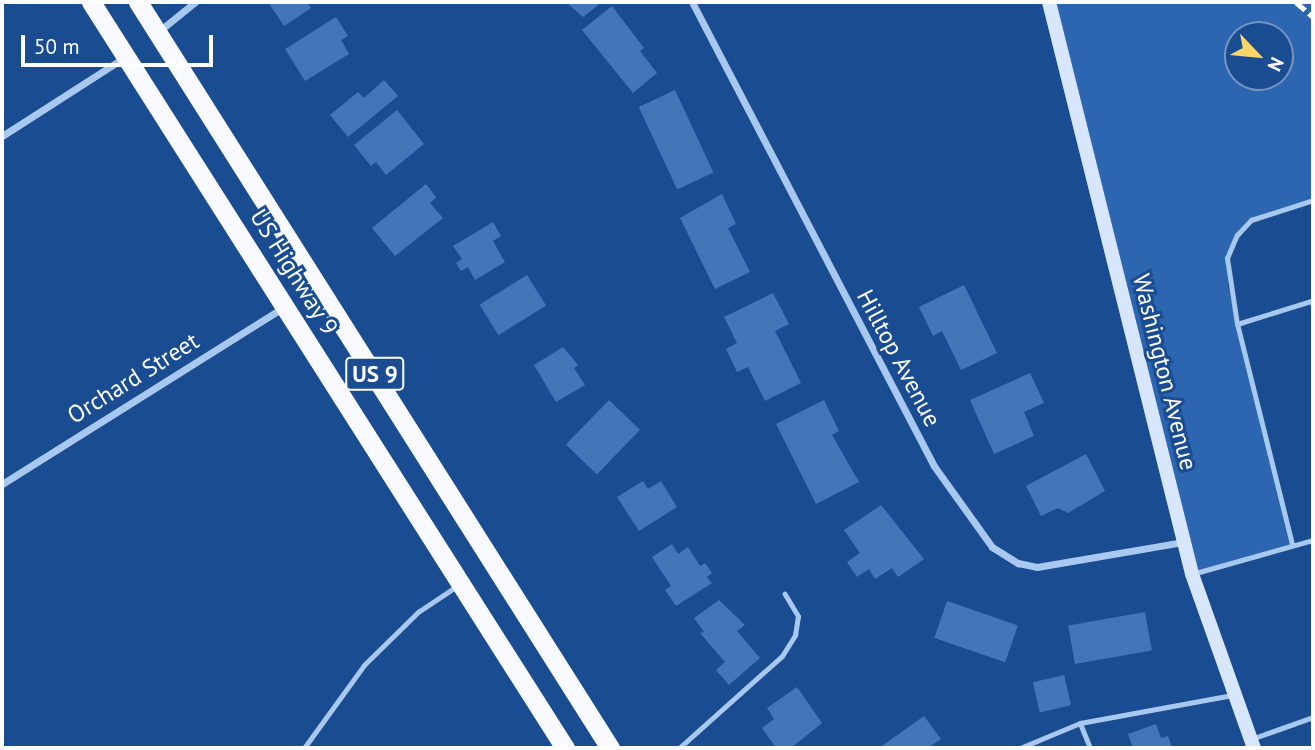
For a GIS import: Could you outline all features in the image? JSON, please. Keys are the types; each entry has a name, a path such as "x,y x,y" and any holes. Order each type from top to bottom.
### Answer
{"highway":[{"name":"US Highway 9","path":"91,2 128,55 565,748"},
{"name":"US Highway 9","path":"138,2 610,748"}],"main road":[{"name":"Washington Avenue","path":"1049,2 1192,574 1232,695 1252,744"}],"street":[{"path":"158,32 195,2"},
{"name":"Hilltop Avenue","path":"692,2 934,466 992,547 1018,563 1037,567 1184,542"},
{"path":"2,136 128,55"},
{"name":"Orchard Street","path":"2,484 286,306"}],"lane":[{"path":"1292,544 1237,324 1227,258 1237,235 1251,220 1313,200"},
{"path":"1237,324 1311,301 1313,305"},
{"path":"1192,574 1313,540"},
{"path":"303,748 364,665 418,612 463,583"},
{"path":"679,748 782,656 795,635 798,616 785,594"},
{"path":"1020,748 1080,723 1232,695"},
{"path":"1252,744 1313,717"},
{"path":"1080,723 1090,748"}],"shaded area":[{"path":"1049,2 1313,2 1313,200 1250,222 1227,258 1228,286 1292,544 1192,574"}],"building":[{"path":"268,2 307,2 311,8 284,26"},
{"path":"566,2 602,2 583,17"},
{"path":"612,6 644,48 640,51 657,73 633,93 582,30"},
{"path":"336,17 348,36 341,40 349,54 305,81 285,49"},
{"path":"384,80 398,96 348,137 330,115 358,92 364,98"},
{"path":"675,90 713,172 677,189 639,107"},
{"path":"397,110 424,144 386,175 376,162 371,166 354,145"},
{"path":"426,184 436,197 430,203 443,218 395,256 372,228"},
{"path":"722,194 736,224 728,228 750,272 715,289 680,218"},
{"path":"493,222 501,236 493,241 505,262 475,280 468,267 461,271 456,263 462,259 453,246"},
{"path":"527,275 546,306 499,335 480,305"},
{"path":"964,285 997,353 961,370 942,331 933,336 919,307"},
{"path":"773,293 789,324 775,331 801,383 765,401 748,367 737,372 726,349 737,343 724,317"},
{"path":"563,347 578,365 574,368 585,385 556,402 534,365"},
{"path":"1030,373 1044,403 1024,412 1034,436 994,454 970,400"},
{"path":"609,400 640,430 597,474 566,445"},
{"path":"824,400 839,431 832,435 859,482 816,504 776,424"},
{"path":"1086,454 1105,491 1068,513 1058,508 1041,516 1026,486"},
{"path":"643,481 648,489 661,481 677,507 639,531 617,497"},
{"path":"881,505 924,559 898,577 892,568 875,579 869,569 857,577 847,562 860,553 844,530"},
{"path":"672,544 678,554 688,547 700,566 705,563 712,573 707,577 712,583 676,606 665,590 671,586 652,557"},
{"path":"719,600 745,625 737,631 760,658 729,685 716,670 725,662 700,633 704,632 694,618"},
{"path":"947,601 1018,625 1005,662 934,638"},
{"path":"1145,612 1152,650 1075,664 1068,626"},
{"path":"1064,675 1071,705 1040,712 1033,682"},
{"path":"797,687 822,723 791,748 776,748 762,728 774,719 767,708"},
{"path":"924,716 941,739 928,748 879,748"},
{"path":"1156,724 1161,738 1168,736 1172,748 1133,748 1128,734"}],"railway":[{"path":"1296,2 1313,17"}]}
